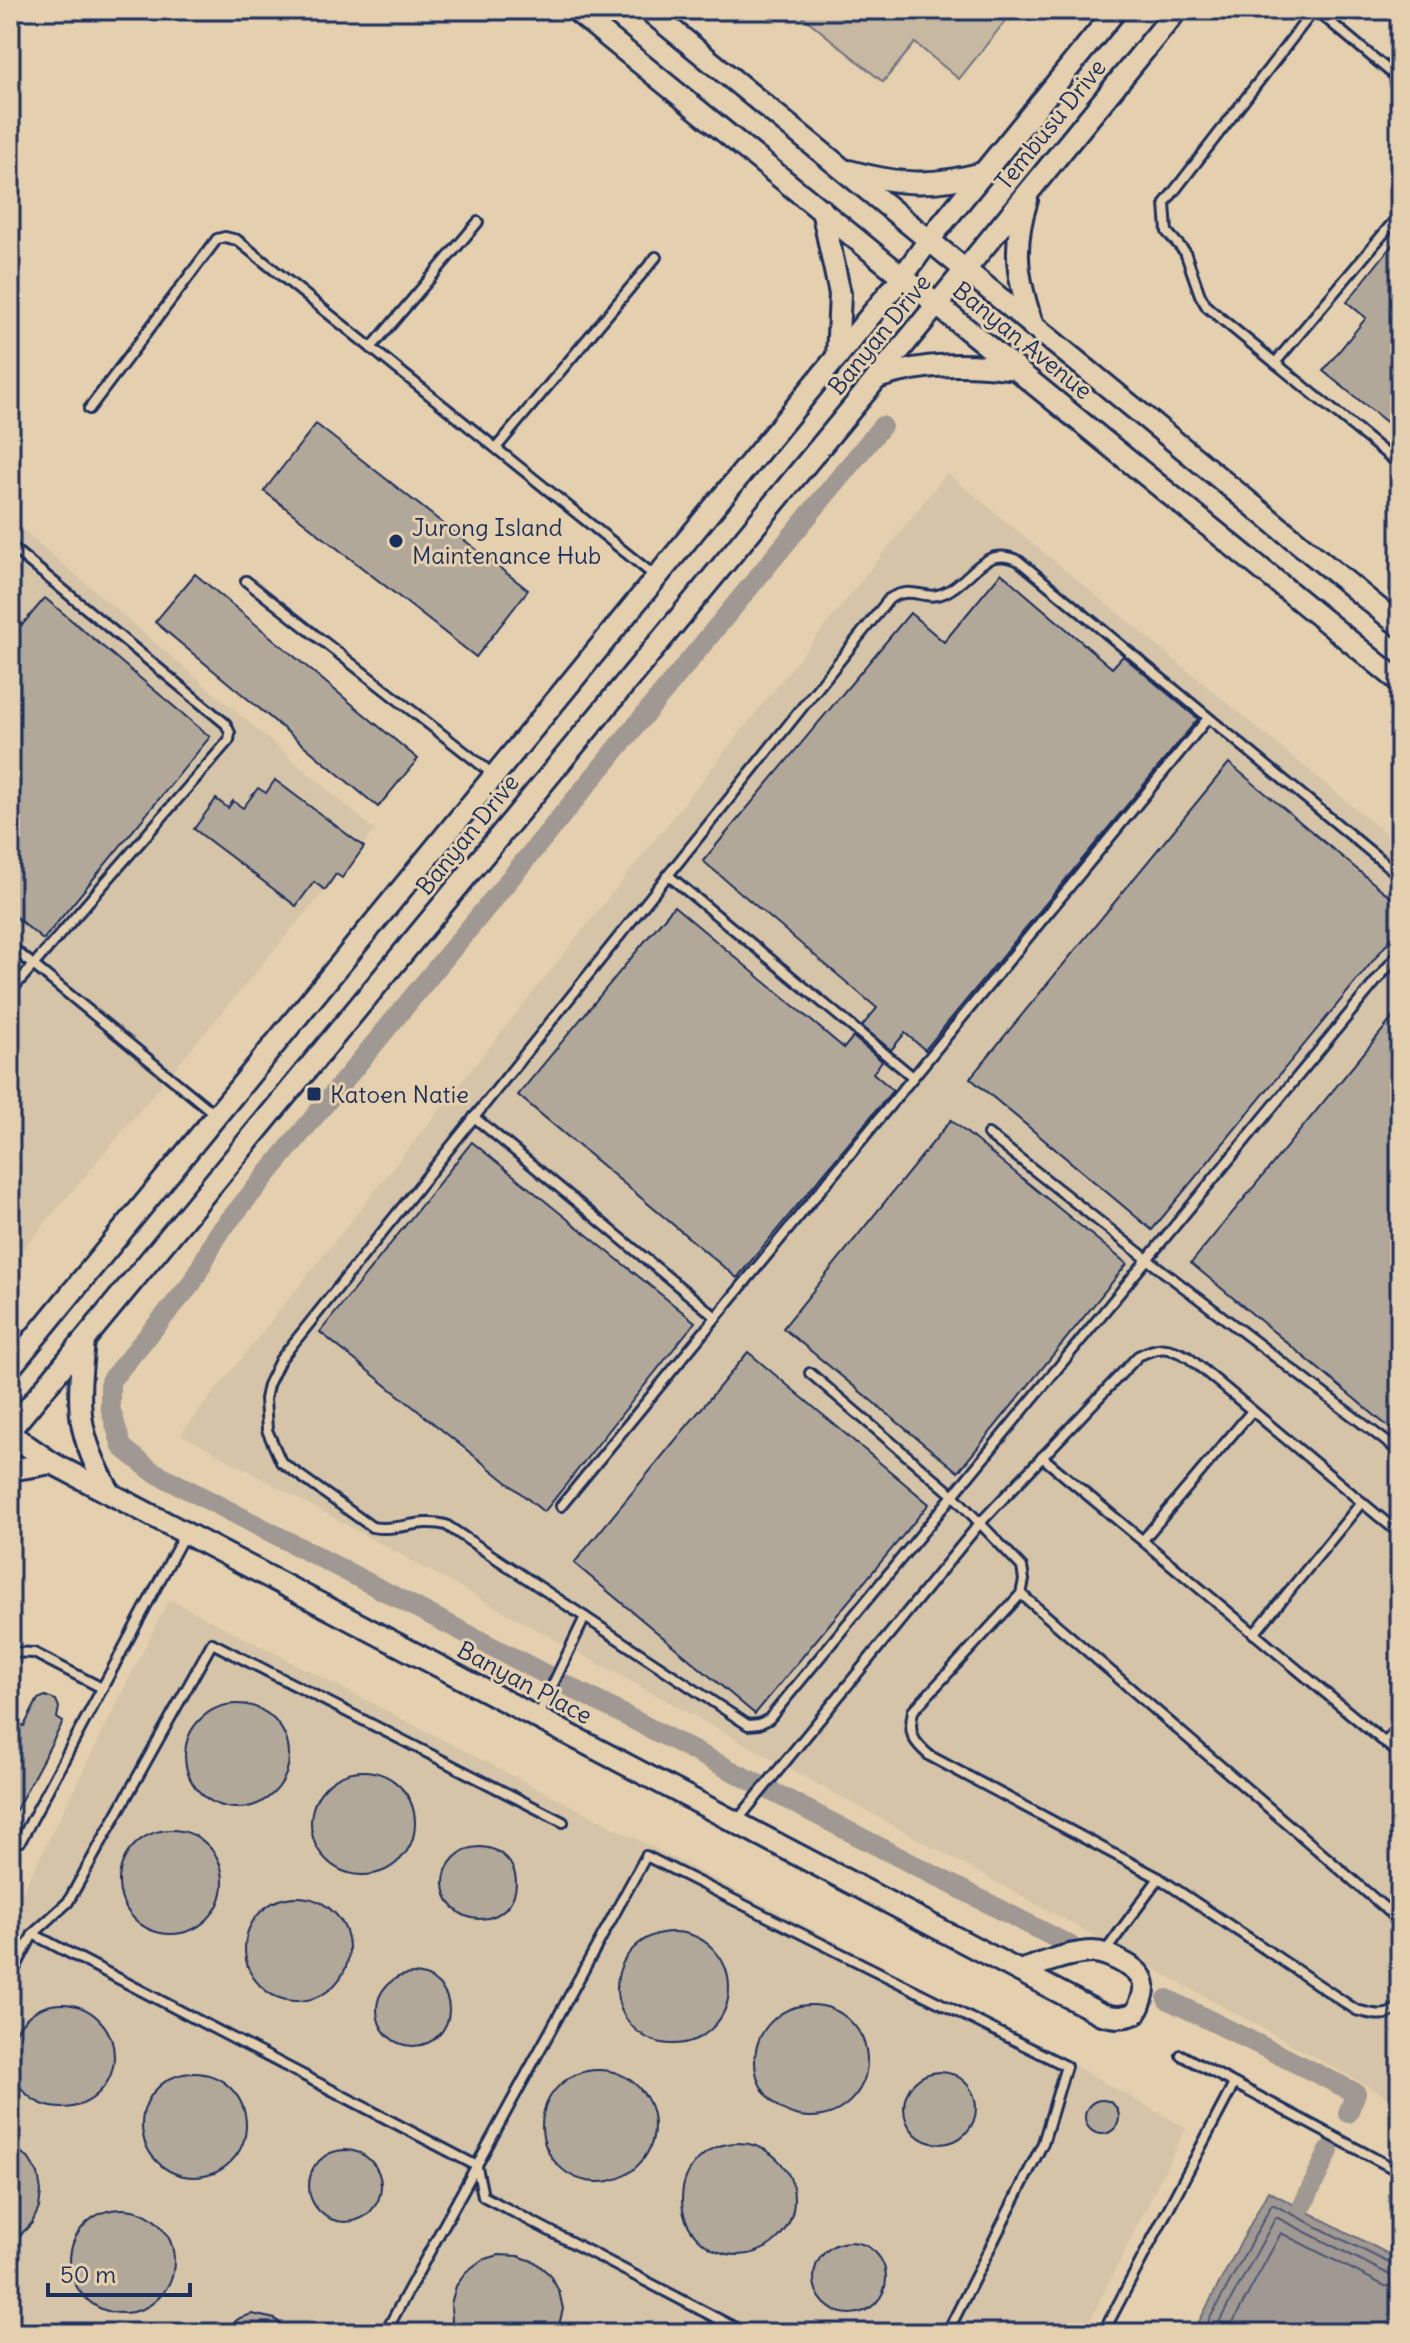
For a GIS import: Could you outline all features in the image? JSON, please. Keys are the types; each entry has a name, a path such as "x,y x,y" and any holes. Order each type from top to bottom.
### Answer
{"street":[{"name":"Banyan Avenue","path":"575,10 1400,682"},
{"name":"Banyan Avenue","path":"648,10 1400,626"},
{"name":"Tembusu Drive","path":"929,240 1116,10"},
{"name":"Tembusu Drive","path":"964,271 1177,10"},
{"path":"841,168 883,180 919,184 954,181 983,173"},
{"path":"1030,189 1019,223 1016,253 1020,287 1033,327"},
{"path":"822,210 840,294 837,357"},
{"name":"Banyan Drive","path":"10,1368 903,276 929,240"},
{"name":"Banyan Drive","path":"10,1432 964,271"},
{"path":"877,378 903,369 933,364 969,363 1017,369"},
{"path":"84,1341 79,1395 83,1436 92,1461 110,1493"},
{"name":"Banyan Place","path":"10,1432 52,1463 1101,2014 1116,2018 1136,2013 1145,1989 1142,1978 1136,1969 1104,1953"},
{"path":"10,1470 52,1463"},
{"path":"1019,1971 1090,1951 1104,1953"}],"lane":[{"path":"1400,80 1315,10 1165,203 1167,232 1185,252 1207,307 1400,465"},
{"path":"1275,363 1400,214"},
{"path":"371,348 478,222"},
{"path":"89,409 217,239 237,240 657,577"},
{"path":"496,448 656,257"},
{"path":"10,546 226,724 230,733 229,740 10,992"},
{"path":"1400,876 1019,561 1005,555 991,556 945,593 933,597 900,592 889,599 280,1360 265,1399 267,1430 281,1462 372,1527 388,1530 432,1521 446,1525 748,1725 759,1724 769,1719 1400,952"},
{"path":"246,581 495,775"},
{"path":"561,1506 1208,718"},
{"path":"668,875 913,1077"},
{"path":"10,946 217,1115"},
{"path":"474,1117 716,1317"},
{"path":"988,1134 1400,1452"},
{"path":"736,1822 980,1523 1138,1356 1156,1347 1171,1348 1188,1357 1400,1534"},
{"path":"810,1373 953,1495 1022,1567 1024,1580 1021,1594 913,1711 909,1729 914,1743 930,1756 1159,1878 1356,2010 1380,2016 1395,2011 1400,2005"},
{"path":"1143,1540 1252,1411"},
{"path":"1042,1457 1400,1755"},
{"path":"1254,1634 1362,1502"},
{"path":"10,1837 20,1842 185,1533"},
{"path":"1021,1594 1400,1921"},
{"path":"537,1718 585,1617"},
{"path":"10,1978 33,1934 68,1902 212,1643 563,1822"},
{"path":"10,1652 34,1653 102,1688"},
{"path":"1385,1743 1400,1725"},
{"path":"385,2333 646,1856 1066,2066 1043,2143 947,2333"},
{"path":"1104,1953 1159,1878"},
{"path":"33,1934 477,2166"},
{"path":"1181,2055 1400,2172"},
{"path":"1103,2333 1234,2084"},
{"path":"477,2166 483,2196 745,2333"}],"shaded area":[{"path":"795,10 1014,10 959,79 915,43 883,82"},
{"path":"947,473 1400,845 1400,2104 181,1434"},
{"path":"10,519 375,830 10,1265"},
{"path":"169,1599 1037,2045 1186,2128 1084,2333 10,2333 10,1917"}],"water":[{"path":"1268,2191 1400,2260 1400,2333 1193,2333"}],"building":[{"path":"1400,235 1400,433 1323,371 1366,318 1347,302"},
{"name":"Jurong Island Maintenance Hub","path":"316,424 528,590 476,657 264,491"},
{"path":"1001,573 1112,668 1123,656 1198,719 925,1050 905,1033 891,1050 862,1026 877,1008 703,861 910,613 944,642"},
{"path":"195,574 418,759 378,807 155,622"},
{"path":"45,598 210,737 43,940 10,912 10,615 22,625"},
{"path":"1229,763 1400,905 1400,928 1152,1230 970,1078"},
{"path":"275,780 364,847 342,878 336,874 325,890 314,882 296,906 194,829 216,799 228,808 233,801 243,808 258,788 266,793"},
{"path":"674,906 844,1048 853,1037 882,1061 873,1073 893,1090 737,1278 518,1095"},
{"path":"1400,1009 1400,1418 1391,1429 1191,1263"},
{"path":"951,1120 1127,1264 958,1472 783,1328"},
{"path":"472,1142 695,1322 544,1512 320,1332"},
{"path":"748,1352 929,1504 755,1714 574,1563"},
{"path":"45,1696 56,1700 59,1707 57,1718 63,1722 10,1821 10,1718 24,1726 38,1699"},
{"path":"237,1704 257,1708 274,1719 285,1736 289,1756 285,1776 274,1793 257,1804 237,1808 217,1804 200,1793 189,1776 185,1756 189,1736 200,1719 217,1708"},
{"path":"363,1771 383,1775 400,1786 411,1803 415,1823 411,1843 400,1860 383,1871 363,1875 343,1871 326,1860 315,1843 311,1823 315,1803 326,1786 343,1775"},
{"path":"171,1830 191,1834 208,1845 219,1862 223,1882 219,1902 208,1919 191,1930 171,1934 151,1930 134,1919 123,1902 119,1882 123,1862 134,1845 151,1834"},
{"path":"480,1847 506,1857 516,1883 506,1909 480,1919 454,1909 444,1883 454,1857"},
{"path":"297,1897 317,1901 334,1912 345,1929 349,1949 345,1969 334,1986 317,1997 297,2001 277,1997 260,1986 249,1969 245,1949 249,1929 260,1912 277,1901"},
{"path":"673,1932 694,1937 712,1949 724,1967 729,1988 724,2009 712,2027 694,2039 673,2044 652,2039 634,2027 622,2009 617,1988 622,1967 634,1949 652,1937"},
{"path":"413,1974 433,1980 443,1990 449,2010 443,2030 433,2040 413,2046 393,2040 383,2030 377,2010 383,1990 393,1980"},
{"path":"62,2004 82,2008 99,2019 110,2036 114,2056 110,2076 99,2093 82,2104 62,2108 42,2104 25,2093 14,2076 10,2056 14,2036 25,2019 42,2008"},
{"path":"811,2005 832,2010 850,2022 862,2040 867,2061 862,2082 850,2100 832,2112 811,2117 790,2112 772,2100 760,2082 755,2061 760,2040 772,2022 790,2010"},
{"path":"598,2070 619,2075 637,2087 649,2105 654,2126 649,2147 637,2165 619,2177 598,2182 577,2177 559,2165 547,2147 542,2126 547,2105 559,2087 577,2075"},
{"path":"940,2072 960,2078 970,2088 976,2108 970,2128 960,2138 940,2144 920,2138 910,2128 904,2108 910,2088 920,2078"},
{"path":"194,2073 214,2077 231,2088 242,2105 246,2125 242,2145 231,2162 214,2173 194,2177 174,2173 157,2162 146,2145 142,2125 146,2105 157,2088 174,2077"},
{"path":"1102,2100 1114,2105 1119,2117 1114,2129 1102,2134 1090,2129 1085,2117 1090,2105"},
{"path":"10,2143 29,2159 38,2174 41,2191 39,2208 32,2223 10,2246"},
{"path":"738,2143 759,2148 777,2160 789,2178 794,2199 789,2220 777,2238 759,2250 738,2255 717,2250 699,2238 687,2220 682,2199 687,2178 699,2160 717,2148"},
{"path":"345,2150 365,2156 375,2166 381,2186 375,2206 365,2216 345,2222 325,2216 315,2206 309,2186 315,2166 325,2156"},
{"path":"122,2209 142,2213 159,2224 170,2241 174,2261 170,2281 159,2298 142,2309 122,2313 102,2309 85,2298 74,2281 70,2261 74,2241 85,2224 102,2213"},
{"path":"850,2242 870,2248 880,2258 886,2278 880,2298 870,2308 850,2314 830,2308 820,2298 814,2278 820,2258 830,2248"},
{"path":"499,2255 518,2256 535,2262 549,2274 559,2291 563,2309 557,2333 456,2333 451,2304 456,2286 467,2271 482,2260"},
{"path":"252,2314 275,2319 291,2333 218,2333"}],"waterway":[{"path":"882,426 218,1234 192,1283 110,1381 110,1407 122,1447 152,1471 1071,1946"},
{"path":"1167,1999 1356,2093 1348,2113"},
{"path":"1303,2205 1329,2151"}],"place":[{"name":"Jurong Island Maintenance Hub","path":"396,541"},
{"name":"Katoen Natie","path":"314,1094"}]}
